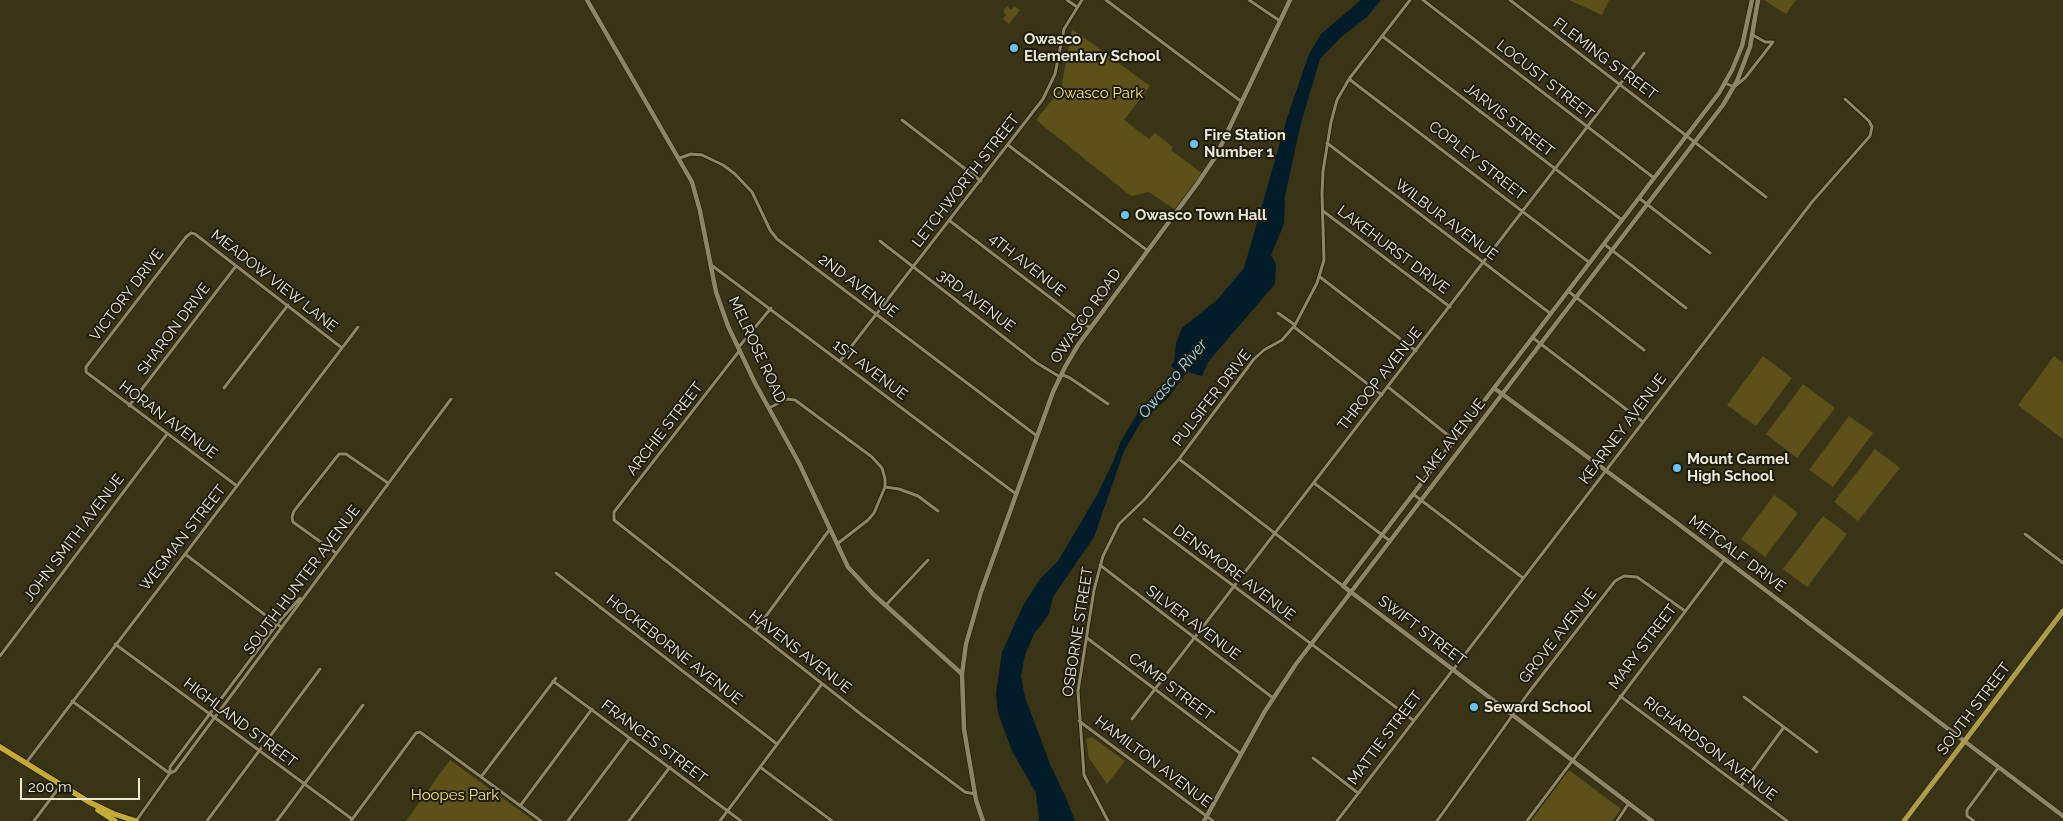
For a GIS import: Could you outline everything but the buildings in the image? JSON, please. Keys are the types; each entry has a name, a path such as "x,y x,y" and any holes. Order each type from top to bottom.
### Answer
{"highway":[{"path":"0,747 116,821"},
{"path":"89,802 114,814 136,821"}],"main road":[{"name":"MELROSE ROAD","path":"587,0 680,158 692,182 720,305 739,349 799,462 852,572 885,606 962,674"},
{"name":"OWASCO ROAD","path":"983,821 975,795 964,729 962,674 966,644 974,614 1037,436 1060,377 1072,355 1216,156 1290,0"},
{"name":"LAKE AVENUE","path":"1343,586 1640,198 1725,83 1742,46 1752,0"},
{"name":"LAKE AVENUE","path":"1204,821 1273,698 1310,645 1648,205 1734,87 1744,65 1752,35 1758,0"},
{"name":"METCALF DRIVE","path":"1494,388 1504,393 2063,816"},
{"name":"SWIFT STREET","path":"1343,586 1652,821"},
{"name":"SOUTH STREET","path":"1904,821 2063,611"}],"street":[{"path":"1067,0 1077,7"},
{"name":"LETCHWORTH STREET","path":"840,361 981,181 1049,90 1055,74 1063,32 1082,0"},
{"path":"1106,0 1242,102"},
{"path":"1250,0 1280,21"},
{"name":"PULSIFER DRIVE","path":"1134,510 1179,459 1254,359 1264,350 1282,340 1295,326 1320,277 1325,250 1323,171 1337,100 1350,79 1410,0"},
{"name":"LOCUST STREET","path":"1423,0 1654,178"},
{"name":"FLEMING STREET","path":"1510,0 1766,197"},
{"name":"LAKE AVENUE","path":"1734,87 1748,75 1773,42 1765,42 1752,35"},
{"name":"JARVIS STREET","path":"1382,36 1622,221"},
{"name":"THROOP AVENUE","path":"1132,719 1450,308 1644,53"},
{"name":"COPLEY STREET","path":"1350,79 1590,263"},
{"path":"1725,83 1734,87"},
{"name":"KEARNEY AVENUE","path":"1452,669 1812,202 1870,136 1872,128 1869,121 1845,99"},
{"path":"902,120 981,181"},
{"name":"WILBUR AVENUE","path":"1327,143 1551,314"},
{"path":"1008,145 1148,251"},
{"name":"2ND AVENUE","path":"680,158 691,154 702,155 723,165 735,174 747,185 757,199 774,236 1037,436"},
{"path":"1640,198 1710,253"},
{"name":"LAKEHURST DRIVE","path":"1323,210 1450,308"},
{"name":"4TH AVENUE","path":"950,221 1090,328"},
{"name":"MEADOW VIEW LANE","path":"191,233 195,234 342,348"},
{"name":"VICTORY DRIVE","path":"86,372 86,367 186,236 191,233"},
{"name":"3RD AVENUE","path":"880,240 913,268 1037,362 1060,377"},
{"path":"1604,244 1686,308"},
{"name":"1ST AVENUE","path":"710,264 1017,494"},
{"name":"SHARON DRIVE","path":"129,406 236,266"},
{"path":"1320,277 1416,351"},
{"path":"1568,291 1644,350"},
{"path":"224,388 288,305"},
{"name":"ARCHIE STREET","path":"616,522 613,517 614,512 771,308"},
{"path":"1278,313 1382,394"},
{"name":"WEGMAN STREET","path":"26,763 358,327"},
{"path":"1532,338 1643,422"},
{"name":"HORAN AVENUE","path":"86,372 237,486"},
{"path":"1060,377 1067,376 1108,404"},
{"path":"1388,387 1454,440"},
{"path":"770,408 789,398 795,400 877,462 885,476 885,487 871,517 837,544"},
{"name":"SOUTH HUNTER AVENUE","path":"136,821 451,399"},
{"name":"JOHN SMITH AVENUE","path":"0,656 167,434"},
{"path":"336,553 293,522 294,511 339,454 346,454 388,483"},
{"name":"SWIFT STREET","path":"1179,459 1343,586"},
{"path":"1314,483 1390,540"},
{"path":"885,487 899,489 918,496 938,511"},
{"path":"1413,494 1523,578"},
{"name":"OSBORNE STREET","path":"1108,821 1084,775 1078,690 1100,565 1114,533 1121,522 1134,510"},
{"name":"DENSMORE AVENUE","path":"1144,519 1310,645 1413,720"},
{"name":"HAVENS AVENUE","path":"616,522 822,684 965,792 975,795"},
{"path":"755,631 830,529"},
{"path":"2025,534 2063,563"},
{"path":"185,554 281,627"},
{"path":"885,606 928,560"},
{"name":"MARY STREET","path":"1526,821 1724,560"},
{"name":"SILVER AVENUE","path":"1100,565 1273,698"},
{"name":"HOCKEBORNE AVENUE","path":"556,573 777,744"},
{"name":"GROVE AVENUE","path":"1437,821 1540,676 1619,578 1636,576 1685,611"},
{"name":"SOUTH HUNTER AVENUE","path":"170,773 170,767 277,624 292,605 304,594"},
{"name":"CAMP STREET","path":"1087,638 1241,754"},
{"name":"HIGHLAND STREET","path":"115,644 351,820"},
{"path":"207,821 320,669"},
{"name":"MATTIE STREET","path":"1337,821 1452,669"},
{"name":"FRANCES STREET","path":"481,777 554,679 741,821"},
{"path":"720,821 822,684"},
{"name":"RICHARDSON AVENUE","path":"1620,696 1787,821"},
{"path":"1744,697 1817,752"},
{"path":"72,701 170,773"},
{"path":"277,821 363,705"},
{"path":"520,806 592,709"},
{"name":"HAMILTON AVENUE","path":"1079,721 1214,821"},
{"path":"1741,786 1784,728"},
{"path":"351,820 416,733 422,732 540,821"},
{"path":"568,821 630,738"},
{"path":"1313,758 1358,793"},
{"path":"629,821 670,767"},
{"path":"760,767 832,821"},
{"path":"1974,821 1967,816 1967,810 1998,768"},
{"path":"34,821 61,785"},
{"path":"1617,821 1629,804"}],"green space":[{"path":"1569,0 1609,0 1602,15"},
{"path":"1764,0 1796,0 1786,14"},
{"path":"1007,6 1011,10 1014,6 1020,10 1009,24 1003,19 1006,15 1003,12"},
{"name":"Owasco Park","path":"1072,29 1150,86 1124,120 1149,139 1155,133 1173,147 1171,150 1204,175 1177,211 1149,192 1131,196 1036,120 1061,89"},
{"path":"1763,356 1792,378 1756,426 1727,405"},
{"path":"2054,356 2063,363 2063,439 2018,405"},
{"path":"1803,384 1835,408 1797,458 1766,434"},
{"path":"1849,416 1873,433 1833,487 1809,470"},
{"path":"1875,449 1900,468 1858,521 1834,502"},
{"path":"1774,495 1798,513 1765,557 1741,539"},
{"path":"1823,516 1847,534 1807,587 1783,569"},
{"path":"1092,737 1125,761 1107,784 1089,758 1086,739"},
{"name":"Hoopes Park","path":"450,760 534,821 406,821"},
{"path":"1569,770 1621,809 1612,821 1531,821"}],"water":[{"name":"Owasco River","path":"1361,0 1381,0 1367,17 1340,38 1320,59 1301,123 1285,196 1284,224 1271,255 1276,264 1275,284 1208,362 1202,376 1191,373 1188,370 1168,398 1141,422 1124,451 1094,537 1053,597 1049,614 1034,634 1025,655 1021,676 1025,697 1050,764 1075,821 1039,821 1036,793 1012,751 998,713 996,694 1002,652 1024,604 1040,579 1058,561 1097,495 1121,441 1139,411 1176,371 1171,366 1174,362 1176,343 1182,328 1217,300 1244,268 1288,115 1309,54 1321,34"}],"place":[{"name":"Owasco Elementary School","path":"1014,48"},
{"name":"Fire Station Number 1","path":"1194,144"},
{"name":"Owasco Town Hall","path":"1125,215"},
{"name":"Mount Carmel High School","path":"1677,468"},
{"name":"Seward School","path":"1474,707"}]}
